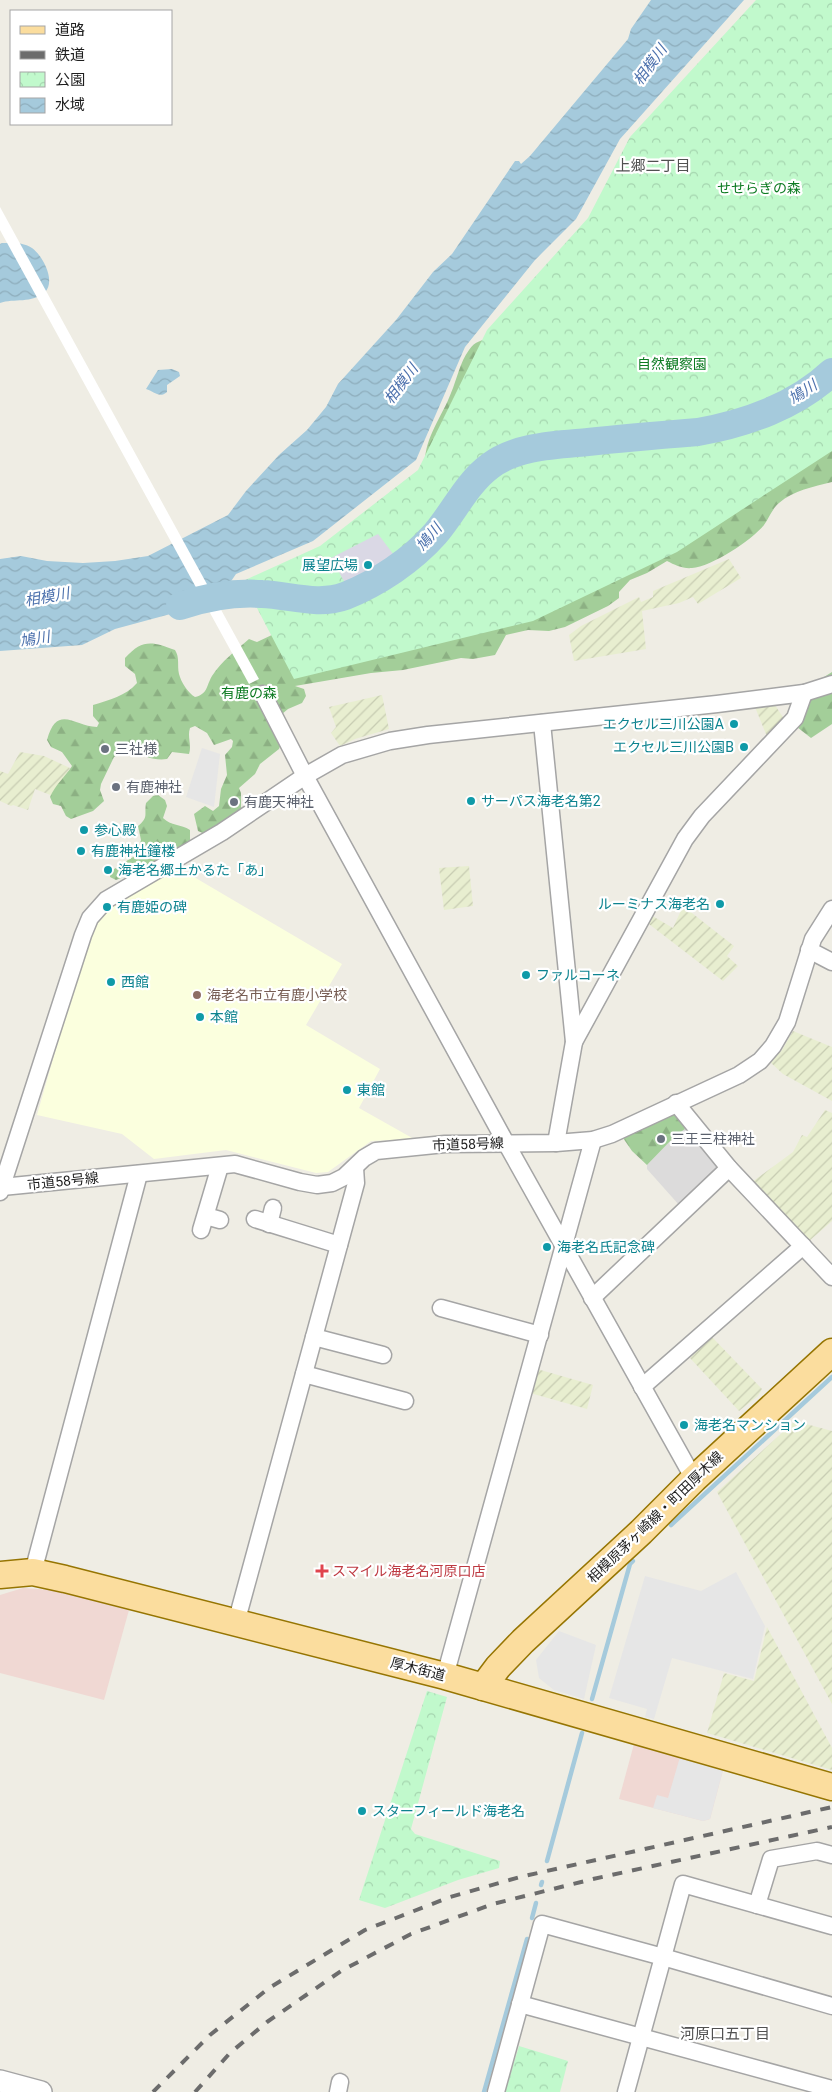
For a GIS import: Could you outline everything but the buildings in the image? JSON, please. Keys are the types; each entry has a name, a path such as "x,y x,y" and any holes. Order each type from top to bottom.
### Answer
{"main road":[{"name":"相模原茅ヶ崎線・町田厚木線","path":"483,1687 498,1667 524,1641 641,1532 694,1479 832,1352"},
{"name":"厚木街道","path":"0,1575 33,1572 445,1676 832,1787"}],"street":[{"path":"1,1190 90,918 106,900 222,832 305,776 342,755 390,741 804,693 832,684"},
{"path":"574,1042 685,839 702,816 795,718 804,693"},
{"path":"263,694 305,776 506,1143 694,1479"},
{"path":"542,723 574,1042 556,1143"},
{"name":"市道58号線","path":"1,1190 235,1164 317,1185 332,1183 344,1177 369,1154 383,1150 445,1144 556,1143 593,1140 612,1134 739,1075 760,1061 773,1046 789,1018 809,950 818,930 832,909"},
{"path":"809,950 832,962"},
{"path":"676,1103 729,1168 832,1277"},
{"path":"445,1676 593,1140"},
{"path":"209,1222 220,1166"},
{"path":"236,1623 356,1183 355,1168"},
{"path":"592,1298 729,1168"},
{"path":"33,1572 139,1174"},
{"path":"266,1217 339,1245"},
{"path":"642,1387 803,1246"},
{"path":"441,1308 540,1335"},
{"path":"314,1337 383,1355"},
{"path":"304,1374 405,1401"},
{"path":"757,1906 772,1859 817,1851 832,1855"},
{"path":"626,2092 683,1884 832,1926"},
{"path":"496,2092 542,1924 832,2006"},
{"path":"520,2004 832,2088"},
{"path":"0,2081 40,2092"}],"shaded area":[{"name":"展望広場","path":"378,534 406,571 398,584 369,598 349,590 331,558"},
{"path":"729,559 741,578 698,604 693,597 679,603 642,611 646,649 574,661 569,635 581,626 639,597 641,602 653,597 653,591"},
{"path":"382,695 389,729 355,739 340,746 331,733 336,727 329,707"},
{"path":"775,705 786,722 768,739 755,707"},
{"path":"202,748 220,754 214,807 186,797"},
{"path":"20,752 44,756 70,768 53,796 35,789 28,810 0,801 0,771 8,774"},
{"path":"469,866 473,906 444,910 439,868"},
{"name":"海老名市立有鹿小学校","path":"177,867 342,964 306,1025 380,1069 359,1108 414,1139 371,1141 328,1172 316,1173 226,1150 154,1159 122,1134 37,1115 91,926 115,900"},
{"path":"683,906 734,946 727,956 738,966 723,981 645,921 649,914 673,928"},
{"path":"793,1031 832,1047 832,1101 783,1074 770,1062 782,1050"},
{"path":"825,1110 832,1113 832,1221 808,1242 752,1182 793,1152 802,1135 807,1137"},
{"path":"688,1126 721,1165 680,1206 647,1169 647,1165 675,1136"},
{"path":"711,1336 762,1389 758,1396 739,1411 690,1358"},
{"path":"537,1369 593,1385 587,1409 530,1393"},
{"path":"795,1421 832,1431 832,1704 717,1492"},
{"path":"736,1572 765,1626 753,1679 672,1658 654,1719 645,1717 647,1709 609,1698 645,1576 701,1591"},
{"path":"23,1588 52,1590 129,1610 104,1700 0,1673 0,1595"},
{"path":"767,1627 832,1748 832,1770 707,1733 724,1673 754,1681"},
{"path":"559,1631 596,1645 584,1699 554,1690 539,1678 536,1660"},
{"path":"634,1744 723,1770 710,1819 703,1821 619,1799"},
{"path":"680,1757 723,1770 710,1819 703,1821 653,1808 657,1795 668,1798"}],"green space":[{"name":"自然観察園","path":"756,0 832,0 832,451 677,552 533,621 294,679 243,581 320,546 418,470 487,330 588,218 630,137"},
{"name":"有鹿の森","path":"492,338 832,340 832,482 791,495 779,503 758,531 741,545 720,558 692,568 682,567 667,561 647,573 630,580 619,592 619,598 608,606 565,627 549,631 528,630 506,635 495,655 473,659 461,658 403,670 371,673 295,686 304,689 306,696 302,703 288,709 276,719 282,741 279,749 260,764 255,774 239,788 241,793 241,813 205,834 198,831 194,814 205,806 213,811 219,806 221,789 227,775 225,755 232,747 233,741 231,739 214,745 207,733 195,726 190,728 189,731 189,754 172,752 167,759 154,759 132,751 126,756 117,755 114,757 101,784 100,790 104,801 93,811 71,819 66,816 61,806 53,804 50,797 72,766 62,752 51,747 47,740 56,722 68,720 97,727 99,723 93,716 93,705 122,694 137,683 135,674 125,666 125,658 137,647 154,644 175,650 181,680 187,690 195,697 205,692 212,676 220,666 249,639 257,642 274,634 425,465 425,455 430,437 466,355 476,343"},
{"path":"832,672 832,724 811,738 797,727 797,694"},
{"path":"158,795 165,800 167,806 163,818 190,830 190,840 176,851 140,871 127,867 123,869 121,878 116,880 110,877 110,871 136,856 141,840 138,826 145,818 146,803 153,796"},
{"path":"673,1113 680,1119 685,1129 675,1136 647,1165 632,1151 621,1135"},
{"path":"427,1691 447,1697 411,1829 415,1834 500,1861 499,1868 458,1880 385,1908 359,1900"},
{"path":"519,2046 568,2061 560,2092 505,2092"}],"water":[{"name":"相模川","path":"651,0 744,0 620,139 576,219 535,260 465,347 416,460 313,541 236,574 225,590 200,606 115,629 82,645 0,651 0,559 21,556 47,561 83,563 148,556 228,515 246,491 279,455 307,430 326,407 338,384 396,320 433,272 452,254 515,161 519,161 521,164 530,156 628,39 631,29"},
{"path":"0,244 25,245 32,248 40,257 47,269 49,282 45,292 40,296 0,303"},
{"path":"172,369 179,372 180,376 167,385 167,392 159,395 146,389 158,370"}],"pier":[{"path":"0,207 259,679 249,684 0,230"}],"waterway":[{"name":"鳩川","path":"180,606 210,598 241,594 272,595 314,600 335,599 345,596 382,578 416,553 442,526 474,481 500,459 524,450 550,446 716,429 769,412 786,404 818,384 832,372"},
{"path":"671,1525 832,1377"},
{"path":"592,1699 630,1564 633,1561"},
{"path":"547,1861 582,1733"},
{"path":"532,1918 536,1903"},
{"path":"484,2092 527,1939"}],"railway":[{"path":"153,2092 210,2035 269,1988 365,1930 450,1897 520,1877 832,1807"},
{"path":"195,2092 230,2053 267,2022 341,1971 411,1934 493,1904 593,1879 832,1827"}],"place":[{"name":"展望広場","path":"368,565"},
{"name":"エクセル三川公園A","path":"734,724"},
{"name":"エクセル三川公園B","path":"744,747"},
{"name":"三社様","path":"105,749"},
{"name":"有鹿神社","path":"116,787"},
{"name":"サーパス海老名第2","path":"471,801"},
{"name":"有鹿天神社","path":"234,802"},
{"name":"参心殿","path":"84,830"},
{"name":"有鹿神社鐘楼","path":"81,851"},
{"name":"海老名郷土かるた「あ」","path":"108,870"},
{"name":"ルーミナス海老名","path":"720,904"},
{"name":"有鹿姫の碑","path":"107,907"},
{"name":"ファルコーネ","path":"526,975"},
{"name":"西館","path":"111,982"},
{"name":"海老名市立有鹿小学校","path":"197,995"},
{"name":"本館","path":"200,1017"},
{"name":"東館","path":"347,1090"},
{"name":"三王三柱神社","path":"661,1139"},
{"name":"海老名氏記念碑","path":"547,1247"},
{"name":"海老名マンション","path":"684,1425"},
{"name":"スマイル海老名河原口店","path":"322,1571"},
{"name":"スターフィールド海老名","path":"362,1811"}],"district":[{"name":"上郷二丁目","path":"653,166"},
{"name":"河原口五丁目","path":"725,2034"}],"park label":[{"name":"せせらぎの森","path":"759,188"}]}
